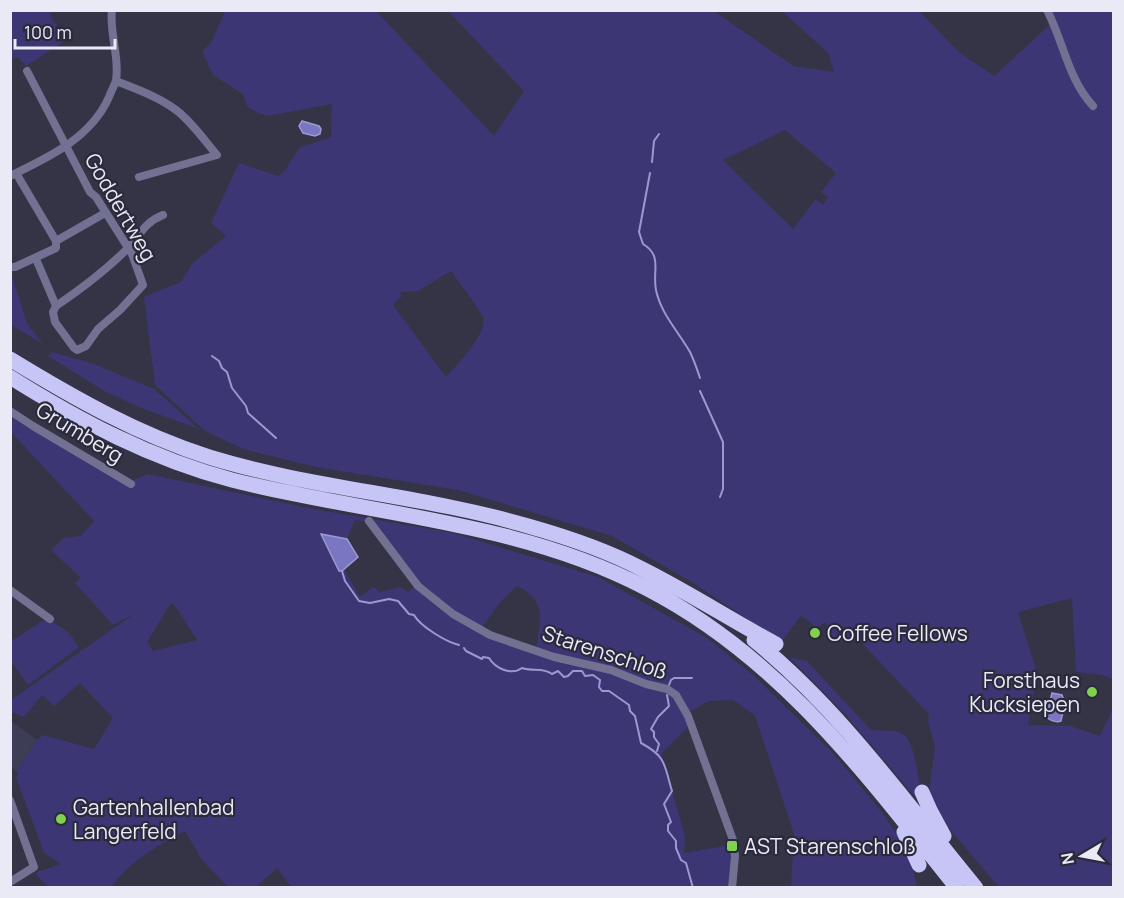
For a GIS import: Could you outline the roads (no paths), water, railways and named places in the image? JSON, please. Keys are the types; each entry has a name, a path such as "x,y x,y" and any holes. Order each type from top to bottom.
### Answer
{"highway":[{"path":"10,358 93,408 156,439 279,476 344,488 373,508 481,530 548,548 605,569 646,588 713,627 772,675 818,720 895,810 957,888"},
{"path":"10,377 85,421 150,453 231,479 344,504 494,517 561,536 640,567 776,644"},
{"path":"729,619 796,676 829,709 861,744 976,888"},
{"path":"922,792 960,868"},
{"path":"895,810 920,865"}],"street":[{"path":"10,267 15,267 56,248 56,241 13,174 66,147 83,134 106,104 116,81 111,29 112,10"},
{"path":"1047,10 1060,39 1071,73 1083,96 1093,106"},
{"name":"Goddertweg","path":"27,71 90,192 96,197 128,248 143,285 98,329 82,350 74,348 55,322 53,312 56,306"},
{"path":"116,81 175,109 191,123 217,155 139,177"},
{"path":"56,241 105,213"},
{"path":"36,258 56,306 83,288 128,248 143,227 163,215"},
{"name":"Grumberg","path":"10,411 131,484"},
{"name":"Starenschloß","path":"373,508 418,586 453,614 490,635 554,657 611,670 646,684 667,689 676,695 688,716 733,840 735,856 732,888"},
{"path":"10,590 50,619"},
{"path":"10,800 34,867 10,882"}],"waterway":[{"path":"652,162 654,141 659,134"},
{"path":"650,173 639,232 643,244 655,259 658,299 690,352 700,378"},
{"path":"212,356 227,372 232,388 246,406 248,413 276,438"},
{"path":"700,391 723,442 723,489 720,497"},
{"path":"342,571 345,581 359,601 370,603 389,599 398,601 427,629 459,645"},
{"path":"464,648 482,659 483,657 489,658 499,668 508,671 522,668 552,674 558,671 564,677 573,671 582,671 585,676 593,675 600,680 599,687 602,691 609,691 629,705 630,711 635,716 641,743 656,753 666,768 672,791 664,804 671,822 668,825 668,831 676,841 681,860 686,863 693,888"},
{"path":"669,685 674,678 692,678"},
{"path":"657,751 659,744 651,729 658,717 669,706 667,695"}],"place":[{"name":"Coffee Fellows","path":"815,633"},
{"name":"Forsthaus Kucksiepen","path":"1092,692"},
{"name":"Gartenhallenbad Langerfeld","path":"61,819"},
{"name":"AST Starenschloß","path":"732,846"}]}
